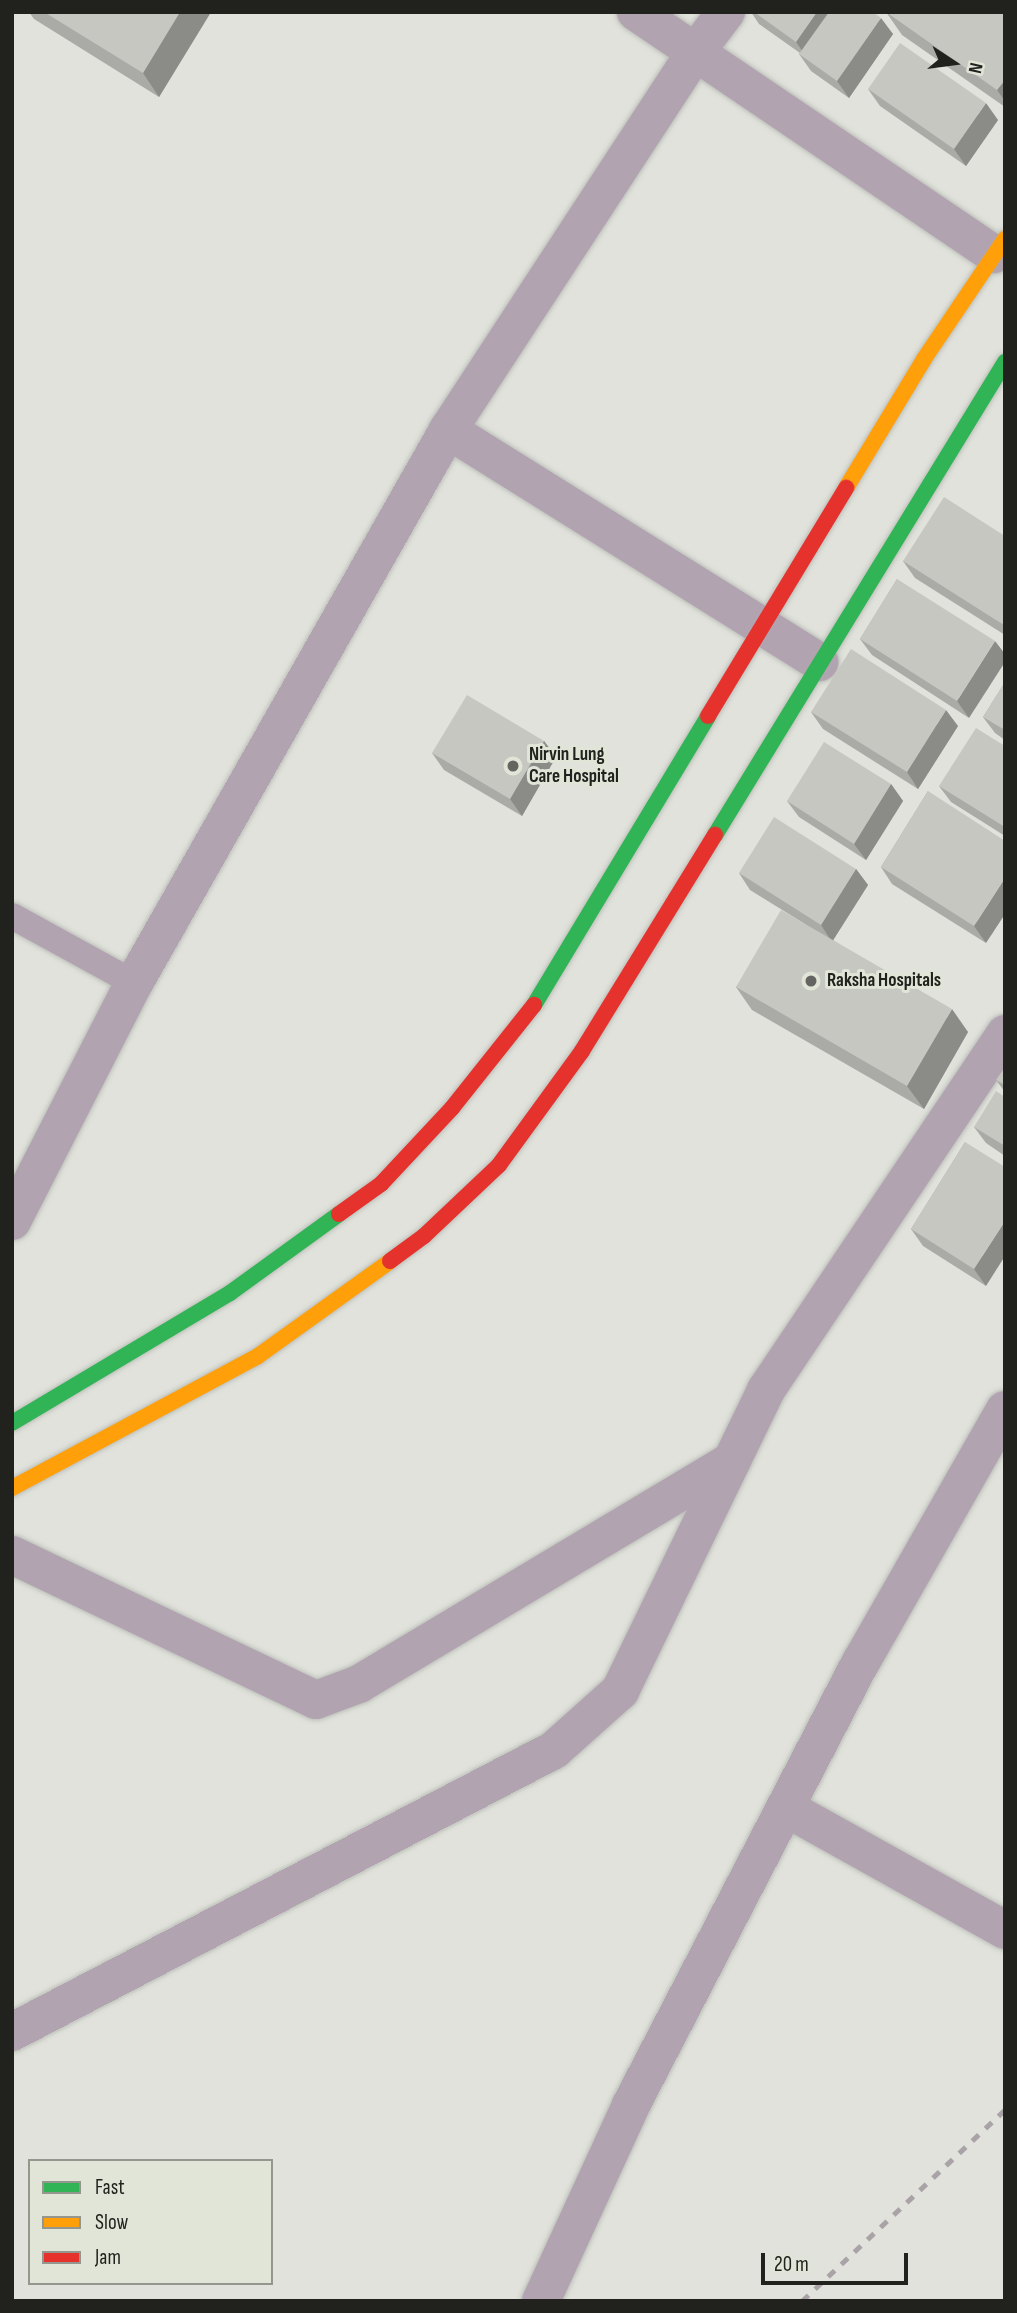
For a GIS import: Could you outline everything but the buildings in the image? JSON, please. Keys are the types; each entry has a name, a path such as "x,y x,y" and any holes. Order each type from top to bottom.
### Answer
{"main road":[{"path":"12,1423 230,1293 381,1184 452,1108 531,1010 764,630 925,359 999,246"},
{"path":"12,1488 258,1356 424,1236 499,1165 582,1051 820,662 993,404 1005,362"}],"street":[{"path":"636,12 694,54 999,246"},
{"path":"12,1221 134,983 448,430 694,54 726,12"},
{"path":"448,430 764,630 820,662"},
{"path":"12,2032 554,1751 620,1690 765,1390 1005,1034"},
{"path":"541,2301 631,2105 861,1662 1005,1410"},
{"path":"12,1555 316,1700 359,1684 731,1461"},
{"path":"786,1808 1005,1930"}],"lane":[{"path":"12,916 134,983"}],"railway":[{"path":"802,2301 1005,2110"}],"traffic: fast":[{"path":"715,835 1005,362"},
{"path":"534,1005 708,716"},
{"path":"12,1423 230,1293 339,1214"}],"traffic: slow":[{"path":"846,488 924,359 1005,239"},
{"path":"12,1488 258,1356 390,1261"}],"traffic: jam":[{"path":"708,716 846,488"},
{"path":"390,1261 424,1236 499,1165 582,1051 715,835"},
{"path":"339,1214 381,1184 452,1108 534,1005"}],"place":[{"name":"Nirvin Lung Care Hospital","path":"513,766"},
{"name":"Raksha Hospitals","path":"811,981"}]}
